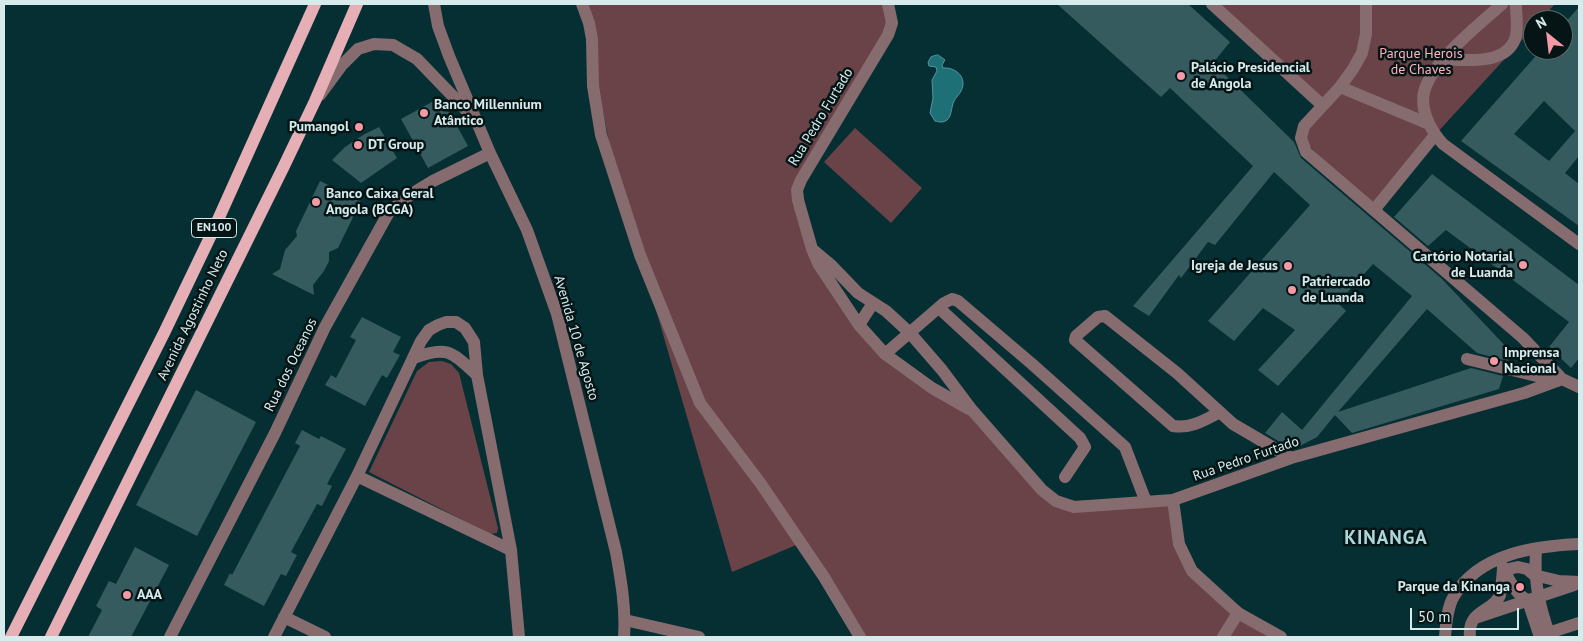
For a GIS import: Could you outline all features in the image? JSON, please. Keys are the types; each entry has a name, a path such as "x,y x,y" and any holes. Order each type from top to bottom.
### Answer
{"main road":[{"name":"Avenida Agostinho Neto","path":"11,637 184,292 315,4"},
{"name":"Avenida Agostinho Neto","path":"51,637 315,101 358,4"}],"street":[{"name":"Avenida 10 de Agosto","path":"434,4 438,26 475,119 527,230 557,314 616,552 622,585 625,620 624,637"},
{"path":"582,4 589,23 592,39 593,86 601,135 640,254 700,403 766,491 824,577 860,637"},
{"name":"Rua Pedro Furtado","path":"888,4 892,23 888,35 801,180 797,190 801,213 812,250 819,265 859,325 885,354 932,388 972,410"},
{"path":"1212,4 1322,105"},
{"path":"1366,4 1366,34 1362,53 1340,87 1304,126 1301,138 1303,146 1311,157 1524,338 1559,380"},
{"path":"1502,4 1442,59 1424,92 1424,108 1432,129 1451,150 1579,244"},
{"path":"1442,59 1493,58 1510,48 1516,35 1516,4"},
{"path":"315,101 342,65 358,50 374,44 393,45 417,59 475,119"},
{"path":"1340,87 1432,129"},
{"path":"1374,210 1432,129"},
{"name":"Rua dos Oceanos","path":"170,637 275,433 326,327 389,212 425,186 490,153"},
{"name":"Rua Pedro Furtado","path":"812,250 830,264 858,293 890,315 910,333 942,370 972,410 1042,490 1056,502 1074,507 1173,500 1291,458 1524,393 1559,380"},
{"path":"885,354 939,308 952,299 958,301 1125,447 1146,502"},
{"path":"859,325 873,303"},
{"path":"939,308 1080,438 1085,447 1065,477"},
{"path":"1220,412 1195,424 1181,427 1172,426 1075,340 1076,336 1098,316 1105,316 1177,373 1220,412 1233,424 1291,458"},
{"path":"274,637 357,476 421,341 429,330 446,322 456,322 465,328 474,342 477,375 512,550 519,637"},
{"path":"414,358 431,351 451,353 477,375"},
{"path":"1467,359 1578,383"},
{"path":"357,476 512,550"},
{"path":"1173,500 1178,544 1192,571 1238,613 1281,637"},
{"path":"1470,637 1469,630 1474,618 1482,610 1492,605 1500,595 1503,564 1518,552 1579,544"},
{"path":"1536,549 1533,600 1543,636 1579,623"},
{"path":"1445,637 1446,623 1453,597 1470,577 1492,561 1527,569 1534,575 1559,581 1579,583"},
{"path":"1503,564 1513,589 1519,596 1533,600"},
{"path":"1474,618 1533,600 1579,583"},
{"path":"1223,637 1238,613"},
{"path":"284,617 325,637"},
{"path":"625,620 700,637"}],"green space":[{"path":"582,4 888,4 892,23 801,180 812,249 864,332 972,410 1056,501 1173,500 1192,571 1281,637 857,637 801,543 732,572 640,255 618,188"},
{"name":"Parque Herois de Chaves","path":"1212,4 1555,4 1549,10 1523,10 1523,39 1435,135 1374,210 1301,138 1322,105"},
{"path":"855,128 922,188 891,223 824,162"},
{"path":"442,361 451,364 459,373 498,528 497,533 490,534 369,472 417,371 429,362"}],"water":[{"path":"938,55 945,60 942,65 943,68 956,71 960,74 963,82 961,91 953,103 950,116 944,122 935,121 930,113 933,98 932,80 937,71 936,67 929,66 928,62 931,57"}],"building":[{"path":"1057,4 1188,4 1230,42 1213,63 1294,142 1301,158 1442,279 1511,352 1508,361 1477,353 1427,309 1338,412 1471,368 1503,376 1499,389 1352,433 1335,415 1317,437 1296,448 1290,448 1265,433 1282,412 1302,430 1412,296 1373,264 1338,303 1346,311 1278,386 1258,370 1295,330 1263,308 1234,341 1208,321 1310,205 1274,172 1215,245 1208,242 1181,278 1179,275 1149,316 1133,306 1253,166 1170,88 1161,97"},
{"path":"1579,7 1579,156 1565,173 1579,184 1579,226 1461,141 1532,60 1573,60 1573,14","holes":["1544,101 1575,131 1549,161 1514,134"]},
{"path":"441,97 468,146 428,168 401,119"},
{"path":"379,127 397,158 361,183 332,160 345,147"},
{"name":"Cartório Notarial de Luanda","path":"1432,174 1579,285 1579,358 1571,368 1549,347 1569,322 1446,230 1428,246 1394,217"},
{"path":"320,181 361,201 338,248 329,252 329,261 313,285 314,295 272,274 280,269 285,250 297,236 296,231"},
{"path":"362,317 401,337 393,352 400,355 387,378 382,375 365,406 325,385 331,375 336,378 356,340 350,337"},
{"path":"196,390 256,422 197,536 136,505"},
{"path":"302,430 319,439 321,436 346,449 327,484 332,486 322,506 317,504 291,552 297,555 286,576 281,574 264,606 224,585 230,573 232,575 300,446 295,443"},
{"name":"AAA","path":"135,547 169,565 131,637 88,637 102,610 96,606 109,581 116,584"}],"place":[{"name":"Palácio Presidencial de Angola","path":"1181,76"},
{"name":"Banco Millennium Atântico","path":"424,113"},
{"name":"Pumangol","path":"359,127"},
{"name":"DT Group","path":"358,145"},
{"name":"Banco Caixa Geral Angola (BCGA)","path":"316,202"},
{"name":"Cartório Notarial de Luanda","path":"1523,265"},
{"name":"Igreja de Jesus","path":"1288,266"},
{"name":"Patriercado de Luanda","path":"1292,290"},
{"name":"Imprensa Nacional","path":"1494,361"},
{"name":"Parque da Kinanga","path":"1520,587"},
{"name":"AAA","path":"127,595"}],"district":[{"name":"KINANGA","path":"1386,539"}]}
